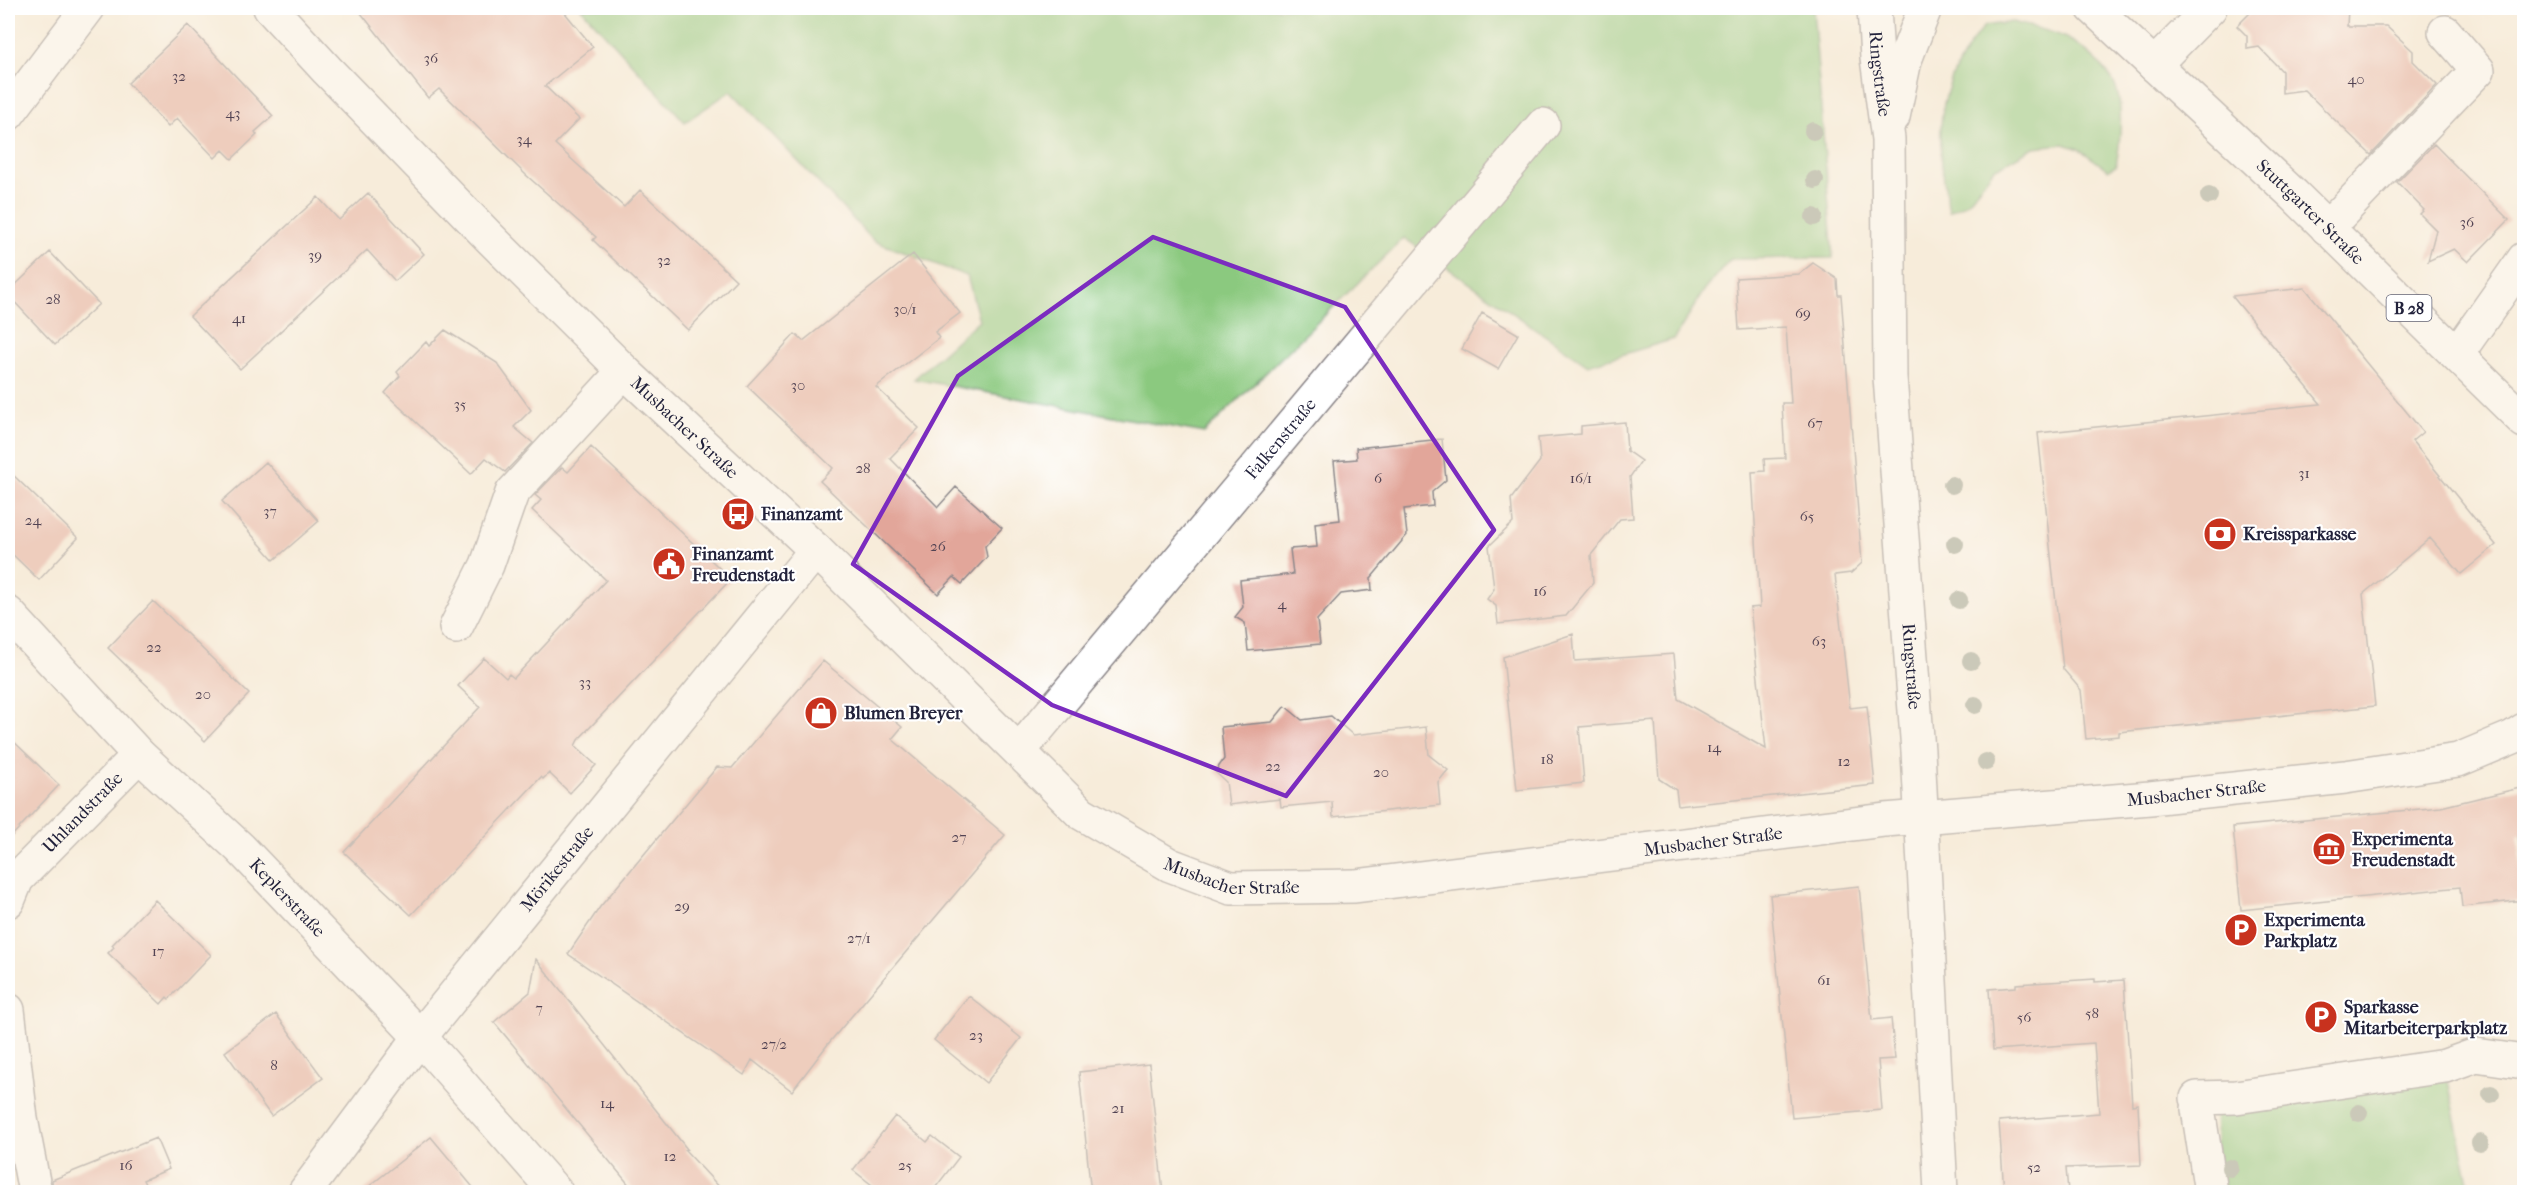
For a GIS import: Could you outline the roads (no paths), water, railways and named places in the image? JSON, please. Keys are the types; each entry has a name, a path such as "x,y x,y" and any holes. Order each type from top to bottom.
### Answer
{"street":[{"path":"8,114 88,8"},
{"name":"Musbacher Straße","path":"270,8 434,180 624,371 816,550 1081,813 1170,865 1231,888 1355,886 1885,819 2150,798 2406,769 2458,760 2513,737 2524,730"},
{"name":"Ringstraße","path":"1874,8 1877,58 1888,139 1890,377 1922,817 1941,1192"},
{"name":"Ringstraße","path":"1888,139 1905,60 1925,8"},
{"name":"Stuttgarter Straße","path":"2093,8 2327,228 2524,421"},
{"path":"2154,65 2210,8"},
{"path":"2327,228 2478,70 2445,32"},
{"name":"Falkenstraße","path":"1020,750 1543,125"},
{"path":"2457,354 2524,259"},
{"path":"456,627 487,565 512,493 624,371"},
{"name":"Mörikestraße","path":"305,1192 420,1037 816,550"},
{"name":"Keplerstraße","path":"8,613 139,755 240,849 420,1037 556,1192"},
{"name":"Uhlandstraße","path":"8,902 17,879 139,755"},
{"path":"8,1010 21,1119 35,1192"},
{"path":"2211,1192 2198,1104 2445,1066 2476,1055 2524,1062"}],"place":[{"name":"Finanzamt","path":"738,514"},
{"name":"Kreissparkasse","path":"2220,534"},
{"name":"Finanzamt Freudenstadt","path":"669,564"},
{"name":"Blumen Breyer","path":"821,713"},
{"name":"Experimenta Freudenstadt","path":"2329,849"},
{"name":"Experimenta Parkplatz","path":"2241,930"},
{"name":"Sparkasse Mitarbeiterparkplatz","path":"2321,1017"}]}
